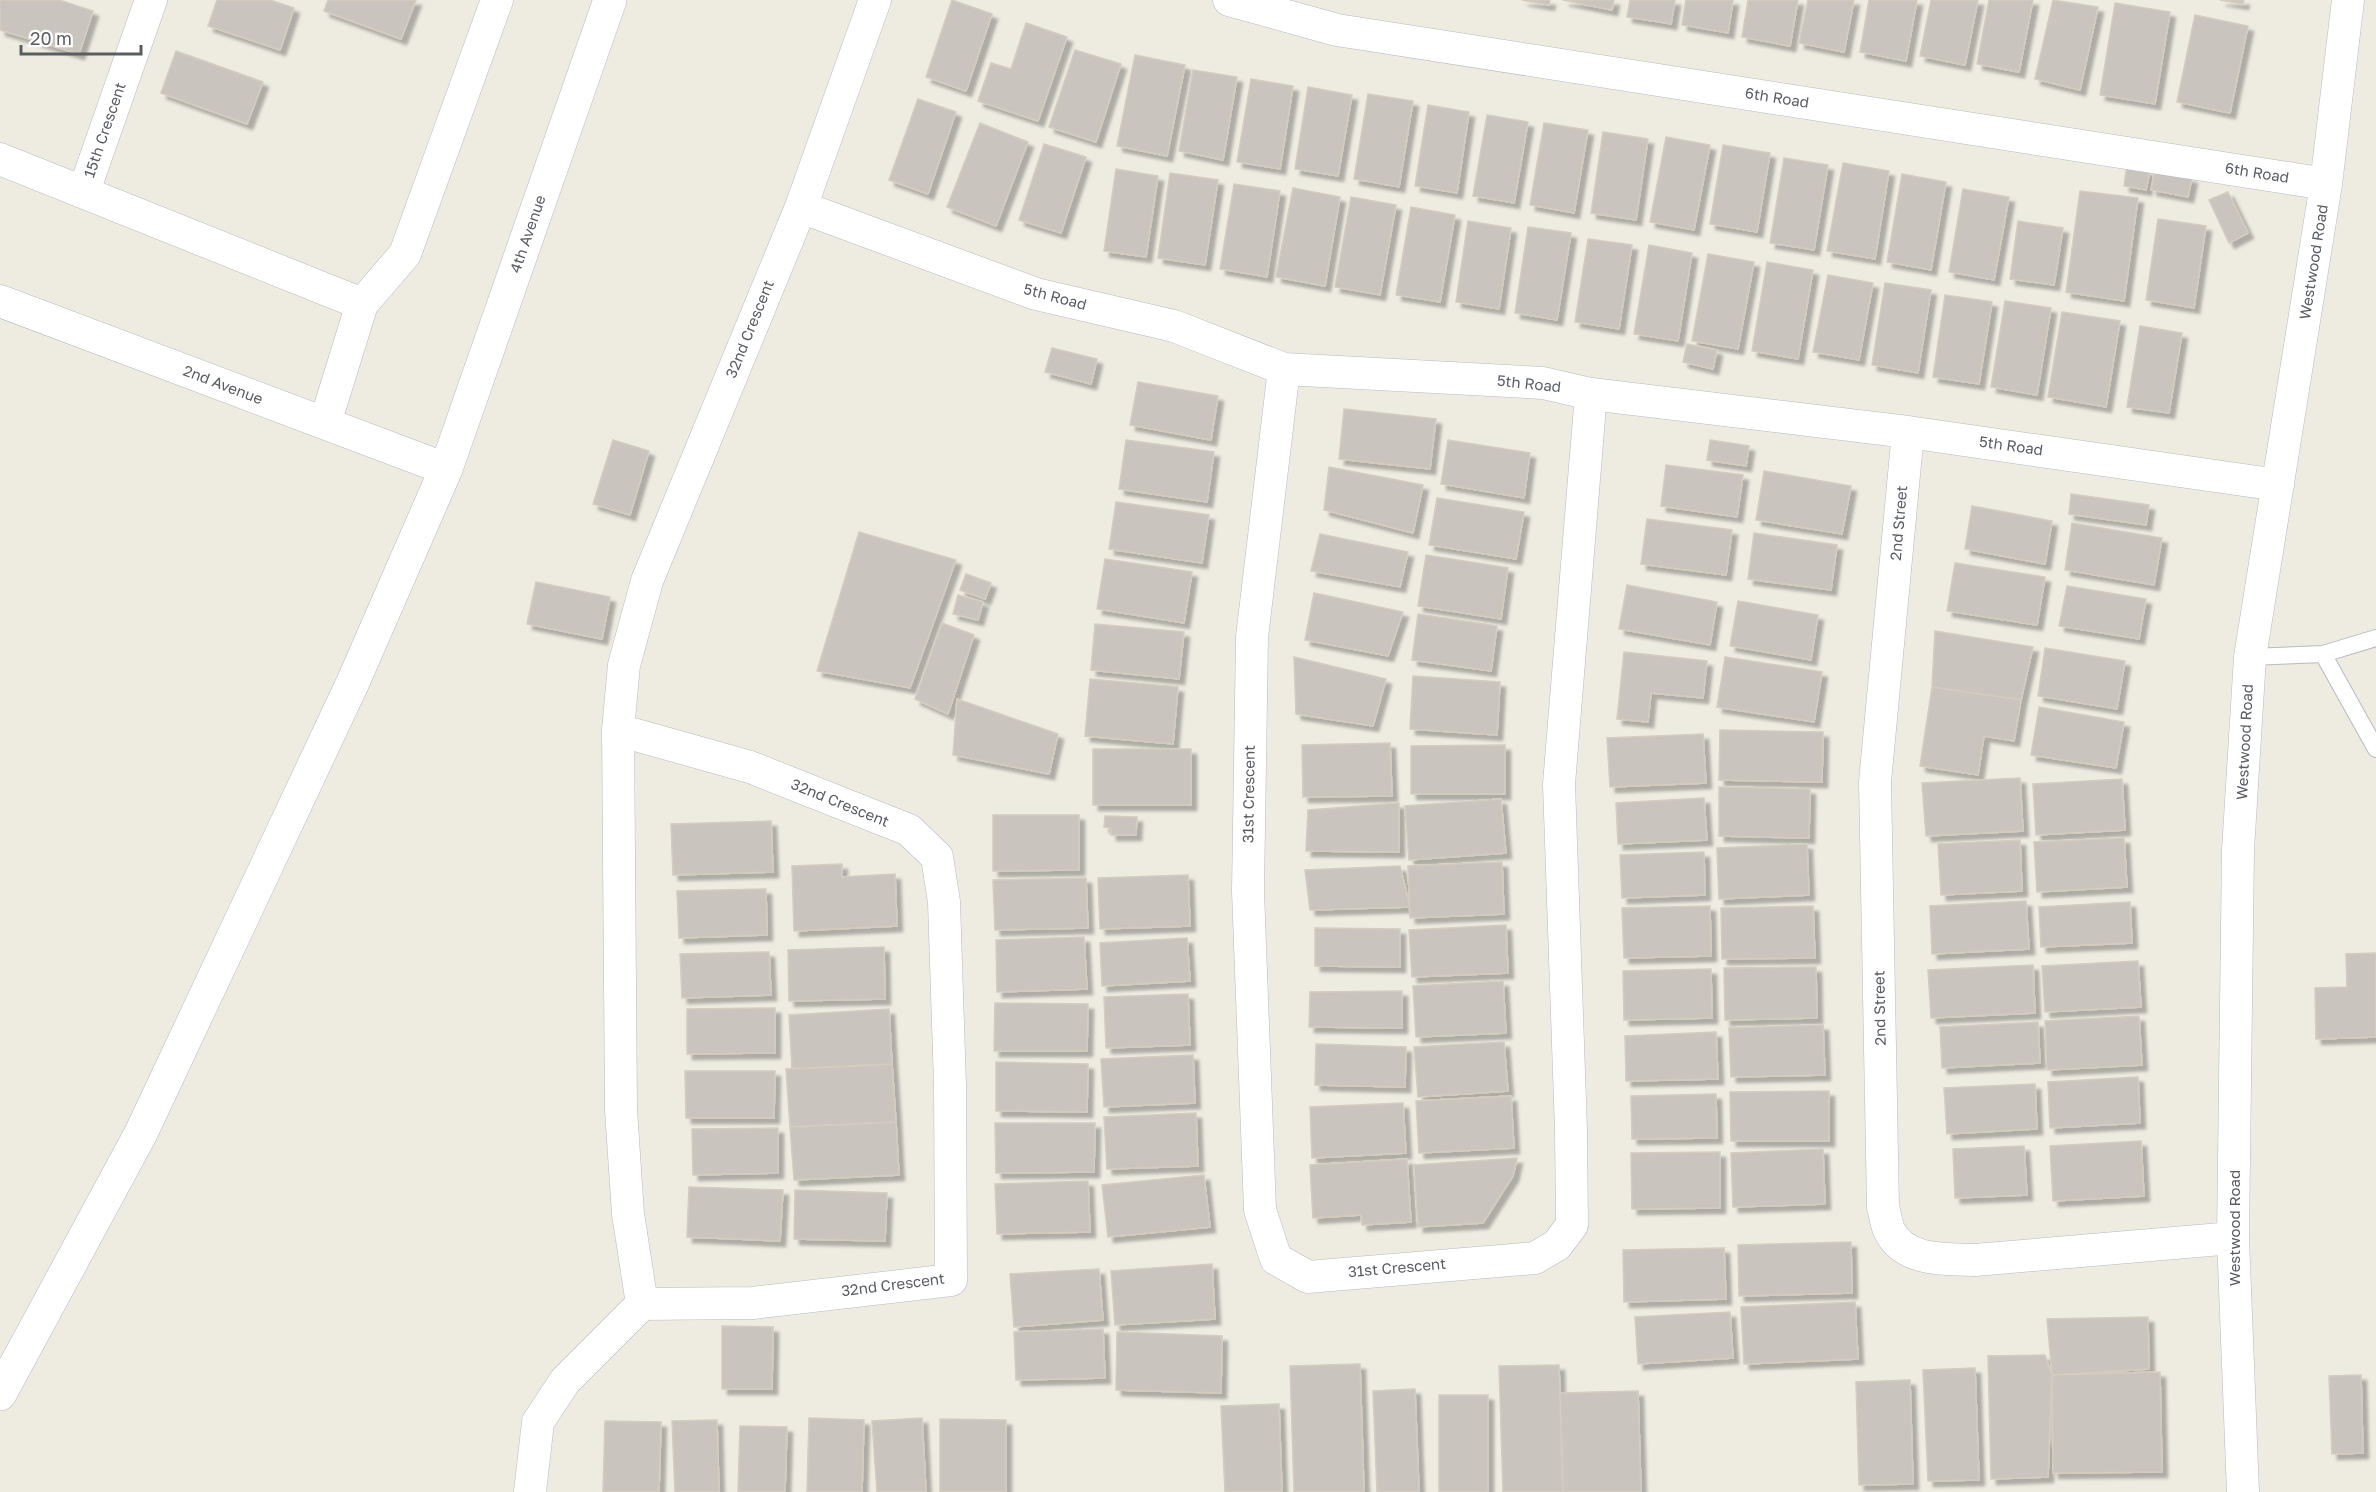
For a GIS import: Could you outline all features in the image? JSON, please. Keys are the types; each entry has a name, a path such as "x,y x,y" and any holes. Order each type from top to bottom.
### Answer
{"street":[{"name":"15th Crescent","path":"84,191 151,0"},
{"path":"325,423 362,304 405,254 497,0"},
{"name":"4th Avenue","path":"0,1394 141,1133 353,682 446,469 610,0"},
{"name":"32nd Crescent","path":"618,730 750,767 909,830 937,857 944,902 950,1085 951,1280 753,1303 642,1304 628,1214 621,1110 618,730 624,665 647,581 801,207 875,0"},
{"name":"6th Road","path":"1229,0 1337,30 2326,184"},
{"name":"Westwood Road","path":"2243,1492 2233,1238 2238,850 2250,657 2326,184 2348,0"},
{"path":"0,159 362,304"},
{"name":"5th Road","path":"801,207 1036,294 1174,326 1284,369 1543,383 1591,394 1908,432 2278,485"},
{"name":"2nd Avenue","path":"0,301 446,469"},
{"name":"31st Crescent","path":"1284,369 1252,637 1248,903 1260,1210 1276,1258 1308,1277 1535,1258 1557,1245 1572,1225 1559,784 1591,394"},
{"name":"2nd Street","path":"1908,432 1875,782 1883,1207 1890,1232 1909,1251 1933,1259 1964,1260 2233,1238"},
{"path":"530,1492 538,1422 565,1381 642,1304"}],"lane":[{"path":"2250,657 2322,654 2376,638"},
{"path":"2322,654 2376,749"}],"building":[{"path":"0,0 59,0 93,11 79,54 0,30"},
{"path":"217,0 270,0 294,8 280,50 208,26"},
{"path":"328,0 416,0 401,39 324,11"},
{"path":"952,0 992,14 966,91 926,77"},
{"path":"1522,0 1550,0 1549,5"},
{"path":"1563,0 1614,0 1612,10"},
{"path":"1630,0 1675,0 1671,24 1627,17"},
{"path":"1686,0 1733,0 1728,33 1682,25"},
{"path":"1748,0 1798,0 1790,46 1742,37"},
{"path":"1808,0 1854,0 1844,52 1799,43"},
{"path":"1869,0 1917,0 1906,61 1860,52"},
{"path":"1931,0 1978,0 1965,65 1920,56"},
{"path":"1989,0 2033,0 2019,72 1977,64"},
{"path":"2053,0 2098,7 2080,90 2035,79"},
{"path":"2220,0 2244,0 2243,4"},
{"path":"2115,3 2170,12 2155,104 2100,95"},
{"path":"2195,15 2248,26 2230,113 2177,102"},
{"path":"1026,23 1067,37 1038,121 978,101 991,63 1011,69"},
{"path":"1075,50 1121,64 1096,142 1049,127"},
{"path":"176,51 263,82 247,124 161,93"},
{"path":"1135,55 1185,65 1167,156 1117,146"},
{"path":"1193,70 1237,77 1223,160 1179,151"},
{"path":"1251,79 1293,86 1280,169 1237,162"},
{"path":"1308,87 1352,95 1338,176 1295,169"},
{"path":"1368,94 1413,101 1399,187 1354,179"},
{"path":"918,99 956,112 928,194 889,180"},
{"path":"1428,105 1469,112 1457,193 1415,186"},
{"path":"1487,115 1528,122 1514,203 1473,196"},
{"path":"980,123 1028,142 996,226 947,207"},
{"path":"1544,123 1588,130 1574,213 1530,205"},
{"path":"1603,132 1648,139 1636,220 1591,213"},
{"path":"1666,137 1710,145 1694,230 1650,222"},
{"path":"1044,144 1086,157 1061,233 1019,220"},
{"path":"1723,145 1770,153 1757,232 1710,224"},
{"path":"1784,158 1828,165 1814,250 1770,243"},
{"path":"1843,163 1889,171 1875,259 1827,251"},
{"path":"2127,166 2150,171 2146,190 2124,186"},
{"path":"1116,169 1158,176 1146,257 1104,251"},
{"path":"2155,170 2192,178 2188,197 2151,190"},
{"path":"1170,173 1218,180 1205,265 1158,258"},
{"path":"1902,174 1946,182 1931,270 1887,262"},
{"path":"1234,184 1280,191 1267,277 1220,269"},
{"path":"1293,188 1340,197 1325,286 1276,277"},
{"path":"1963,189 2009,197 1994,280 1949,272"},
{"path":"2080,191 2138,198 2124,301 2066,292"},
{"path":"2228,192 2248,233 2229,243 2209,200"},
{"path":"1351,197 1396,205 1380,295 1335,287"},
{"path":"1411,207 1455,215 1440,302 1396,295"},
{"path":"2158,219 2206,226 2194,308 2146,300"},
{"path":"1468,221 1511,228 1499,309 1456,302"},
{"path":"2018,221 2063,228 2054,285 2010,279"},
{"path":"1528,227 1571,233 1557,320 1515,313"},
{"path":"1588,239 1632,245 1619,329 1575,322"},
{"path":"1649,245 1692,253 1678,341 1634,334"},
{"path":"1708,254 1754,262 1738,349 1692,341"},
{"path":"1767,262 1813,270 1798,359 1752,351"},
{"path":"1828,275 1873,283 1859,360 1813,352"},
{"path":"1885,283 1931,290 1918,373 1872,365"},
{"path":"1945,295 1992,302 1979,384 1933,377"},
{"path":"2005,301 2051,308 2037,395 1991,387"},
{"path":"2062,312 2120,321 2106,407 2048,397"},
{"path":"2140,326 2182,333 2169,413 2127,407"},
{"path":"1687,344 1717,350 1713,369 1683,362"},
{"path":"1052,348 1097,359 1091,384 1045,372"},
{"path":"1138,382 1218,396 1211,440 1130,425"},
{"path":"1344,409 1436,419 1430,469 1339,459"},
{"path":"613,440 649,451 630,515 593,504"},
{"path":"1126,440 1214,452 1207,502 1119,489"},
{"path":"1448,440 1530,453 1524,498 1441,484"},
{"path":"1710,440 1749,446 1746,466 1707,460"},
{"path":"1666,465 1743,475 1737,517 1661,506"},
{"path":"1329,467 1423,485 1413,533 1324,510"},
{"path":"1764,471 1851,486 1842,534 1756,520"},
{"path":"2071,494 2149,505 2146,525 2069,514"},
{"path":"1437,498 1524,512 1516,559 1429,545"},
{"path":"1116,502 1209,515 1202,563 1109,549"},
{"path":"1972,506 2052,521 2045,564 1965,549"},
{"path":"1647,519 1732,530 1726,575 1641,564"},
{"path":"2072,523 2162,538 2154,585 2065,570"},
{"path":"859,532 956,560 910,688 817,671"},
{"path":"1754,533 1837,545 1831,590 1748,579"},
{"path":"1320,534 1408,552 1400,587 1311,571"},
{"path":"1426,555 1508,568 1501,619 1418,606"},
{"path":"1105,559 1192,572 1184,623 1097,609"},
{"path":"1955,563 2045,577 2037,625 1947,611"},
{"path":"966,574 991,583 985,599 960,590"},
{"path":"536,582 610,597 602,639 527,624"},
{"path":"1627,585 1717,602 1710,645 1619,629"},
{"path":"2067,586 2146,599 2139,639 2059,626"},
{"path":"1314,593 1403,612 1388,656 1305,640"},
{"path":"958,595 983,602 978,620 953,614"},
{"path":"1738,601 1818,615 1811,660 1730,646"},
{"path":"1418,614 1497,626 1491,671 1412,660"},
{"path":"942,623 974,635 948,714 915,699"},
{"path":"1095,624 1184,632 1179,679 1091,670"},
{"path":"1935,631 2033,647 2021,700 1932,687"},
{"path":"2045,648 2125,661 2117,709 2038,696"},
{"path":"1624,652 1707,661 1703,698 1651,693 1648,722 1617,719"},
{"path":"1294,657 1386,679 1373,726 1296,714"},
{"path":"1725,657 1822,672 1814,722 1717,707"},
{"path":"1413,676 1500,682 1497,735 1410,729"},
{"path":"1090,679 1178,687 1173,744 1085,736"},
{"path":"1932,687 2021,700 2014,741 1984,736 1978,775 1920,766"},
{"path":"957,699 1058,734 1049,774 953,755"},
{"path":"2039,707 2124,722 2116,768 2031,755"},
{"path":"1720,730 1823,732 1822,782 1719,780"},
{"path":"1703,734 1706,783 1610,787 1607,738"},
{"path":"1390,743 1392,796 1303,797 1302,745"},
{"path":"1505,745 1505,794 1411,794 1411,746"},
{"path":"1093,749 1191,749 1191,805 1093,805"},
{"path":"2020,778 2023,831 1926,836 1922,783"},
{"path":"2122,779 2125,830 2036,835 2033,784"},
{"path":"1719,787 1810,789 1809,838 1719,836"},
{"path":"1704,798 1707,840 1618,844 1616,803"},
{"path":"1501,799 1506,853 1409,860 1405,806"},
{"path":"1399,803 1399,852 1306,851 1308,810"},
{"path":"993,815 1079,815 1079,870 993,871"},
{"path":"1105,816 1137,817 1136,835 1111,835 1111,828 1104,827"},
{"path":"771,821 773,872 673,875 671,824"},
{"path":"2124,838 2127,887 2037,892 2034,842"},
{"path":"2020,840 2022,891 1941,895 1938,844"},
{"path":"1807,844 1809,895 1719,899 1717,848"},
{"path":"1704,852 1705,895 1622,898 1620,855"},
{"path":"1502,862 1504,914 1410,918 1408,866"},
{"path":"842,864 842,877 895,874 897,926 794,931 792,866"},
{"path":"1400,866 1410,907 1310,910 1305,870"},
{"path":"1188,875 1190,926 1100,929 1098,878"},
{"path":"1086,878 1088,928 995,930 993,880"},
{"path":"766,889 767,935 679,938 677,891"},
{"path":"2026,901 2029,949 1932,954 1930,906"},
{"path":"2130,902 2132,943 2041,947 2039,907"},
{"path":"1710,906 1711,956 1624,958 1622,908"},
{"path":"1813,906 1815,958 1722,959 1721,908"},
{"path":"1506,925 1508,973 1412,977 1409,930"},
{"path":"1315,928 1400,929 1400,967 1315,966"},
{"path":"1084,937 1087,989 997,992 996,940"},
{"path":"1187,938 1190,981 1102,986 1100,943"},
{"path":"884,947 885,999 789,1001 788,950"},
{"path":"769,952 771,995 682,998 680,954"},
{"path":"2376,953 2376,1037 2316,1039 2315,988 2347,987 2346,954"},
{"path":"2138,961 2141,1007 2045,1012 2042,966"},
{"path":"2033,965 2035,1013 1931,1018 1928,970"},
{"path":"1816,967 1817,1018 1725,1020 1724,968"},
{"path":"1711,969 1712,1018 1624,1020 1623,971"},
{"path":"1503,981 1506,1033 1416,1037 1413,986"},
{"path":"1402,991 1402,1028 1309,1027 1310,992"},
{"path":"1188,994 1190,1045 1106,1048 1104,997"},
{"path":"995,1003 1088,1004 1087,1051 994,1051"},
{"path":"775,1008 775,1053 687,1054 687,1009"},
{"path":"889,1009 892,1064 792,1069 789,1015"},
{"path":"2139,1016 2142,1065 2047,1070 2045,1021"},
{"path":"2038,1022 2040,1063 1942,1068 1940,1027"},
{"path":"1823,1025 1825,1075 1731,1077 1729,1028"},
{"path":"1716,1032 1718,1079 1626,1081 1625,1036"},
{"path":"1504,1042 1508,1091 1418,1097 1414,1047"},
{"path":"1316,1044 1406,1047 1405,1087 1315,1085"},
{"path":"1193,1055 1195,1103 1104,1107 1101,1059"},
{"path":"996,1062 1088,1064 1087,1112 996,1111"},
{"path":"892,1064 896,1122 790,1127 786,1069"},
{"path":"685,1071 775,1071 774,1118 686,1118"},
{"path":"2138,1077 2140,1123 2050,1128 2048,1082"},
{"path":"2035,1084 2037,1129 1947,1134 1944,1088"},
{"path":"1829,1091 1829,1141 1731,1141 1730,1092"},
{"path":"1716,1094 1717,1138 1632,1139 1631,1096"},
{"path":"1511,1096 1514,1148 1419,1153 1416,1101"},
{"path":"1403,1103 1406,1153 1312,1158 1310,1107"},
{"path":"1196,1113 1198,1166 1107,1169 1104,1117"},
{"path":"896,1122 899,1175 794,1180 790,1127"},
{"path":"995,1123 1095,1123 1094,1172 996,1173"},
{"path":"778,1128 778,1173 693,1175 692,1129"},
{"path":"2141,1141 2144,1196 2053,1201 2050,1146"},
{"path":"2024,1146 2027,1195 1955,1198 1953,1149"},
{"path":"1823,1149 1825,1204 1733,1207 1731,1153"},
{"path":"1720,1152 1720,1208 1632,1209 1631,1153"},
{"path":"1517,1158 1513,1176 1483,1223 1418,1227 1414,1165"},
{"path":"1407,1159 1411,1222 1362,1225 1361,1215 1313,1218 1310,1165"},
{"path":"1204,1175 1210,1227 1108,1237 1102,1185"},
{"path":"1088,1181 1090,1232 997,1234 995,1184"},
{"path":"689,1187 783,1190 780,1241 687,1237"},
{"path":"795,1190 887,1193 885,1241 794,1239"},
{"path":"1851,1242 1852,1293 1739,1296 1738,1245"},
{"path":"1724,1248 1726,1299 1624,1302 1623,1250"},
{"path":"1212,1264 1215,1319 1115,1325 1111,1271"},
{"path":"1099,1269 1103,1320 1014,1327 1010,1274"},
{"path":"1855,1302 1858,1359 1744,1364 1741,1307"},
{"path":"1730,1312 1733,1358 1638,1364 1635,1317"},
{"path":"2148,1317 2149,1369 2052,1375 2047,1319"},
{"path":"722,1326 773,1327 772,1389 722,1389"},
{"path":"1103,1329 1105,1378 1016,1380 1014,1332"},
{"path":"1117,1332 1222,1336 1221,1393 1116,1390"},
{"path":"2045,1355 2052,1375 2048,1477 1991,1479 1988,1356"},
{"path":"1360,1364 1364,1492 1294,1492 1290,1366"},
{"path":"1559,1365 1563,1492 1503,1492 1499,1366"},
{"path":"1975,1368 1979,1480 1928,1481 1923,1370"},
{"path":"2160,1372 2162,1472 2053,1473 2052,1375"},
{"path":"2361,1375 2363,1453 2332,1454 2329,1376"},
{"path":"1910,1380 1913,1484 1859,1485 1856,1382"},
{"path":"1415,1389 1419,1492 1377,1492 1373,1391"},
{"path":"1638,1391 1641,1492 1563,1492 1560,1393"},
{"path":"1439,1395 1488,1395 1488,1492 1439,1492"},
{"path":"1279,1404 1282,1492 1225,1492 1221,1406"},
{"path":"809,1418 864,1420 862,1492 807,1492"},
{"path":"922,1418 926,1492 877,1492 872,1421"},
{"path":"940,1419 1006,1420 1006,1492 940,1492"},
{"path":"717,1420 719,1492 675,1492 672,1421"},
{"path":"605,1421 661,1422 659,1492 603,1492"},
{"path":"740,1426 787,1427 785,1492 738,1492"}]}
